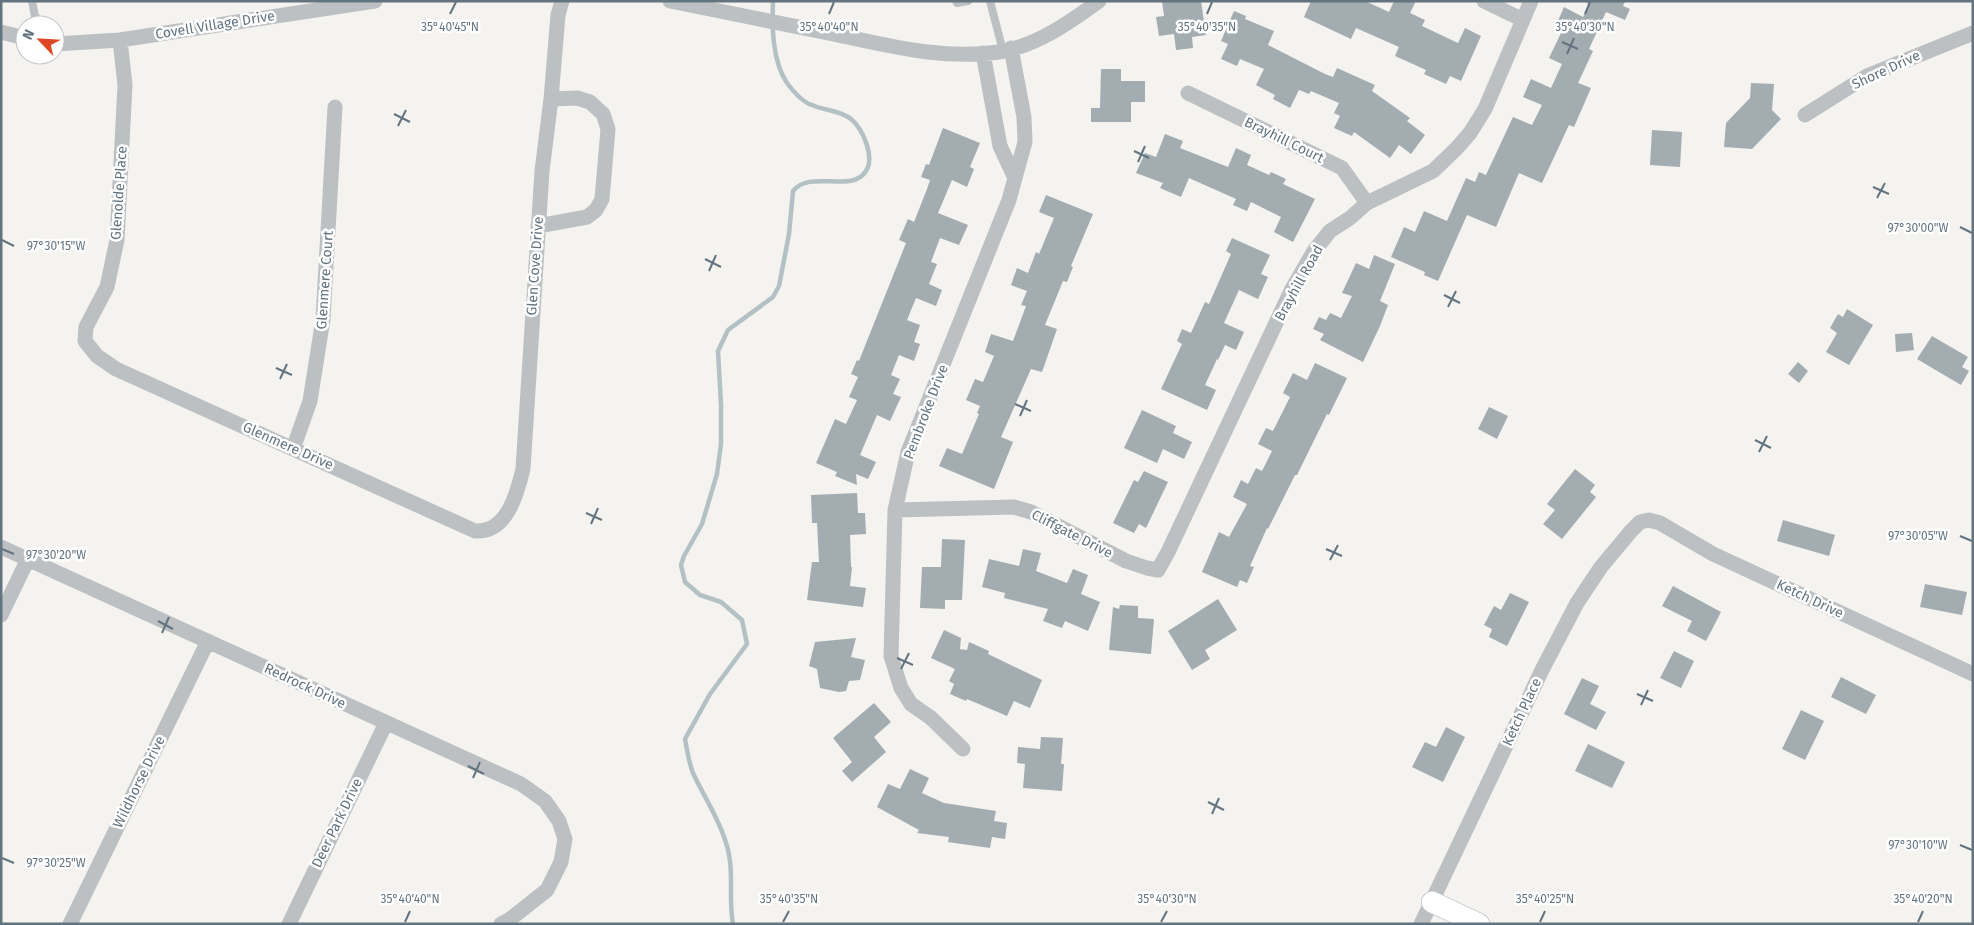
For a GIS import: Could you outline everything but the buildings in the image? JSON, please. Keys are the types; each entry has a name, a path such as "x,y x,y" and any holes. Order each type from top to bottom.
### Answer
{"street":[{"name":"Covell Village Drive","path":"65,43 120,40 375,1"},
{"name":"Glen Cove Drive","path":"497,524 513,502 523,469 542,171 552,99 558,15 562,1"},
{"path":"670,1 914,51 959,55 1007,50 1031,43 1066,25 1099,1"},
{"path":"1484,1 1523,20"},
{"name":"Brayhill Road","path":"1158,570 1292,290 1314,251 1330,231 1350,218 1367,203 1433,171 1470,133 1485,109 1531,1"},
{"path":"1,32 15,36"},
{"name":"Shore Drive","path":"1804,115 1867,76 1973,33"},
{"name":"Glenolde Place","path":"85,341 86,327 107,287 117,240 125,85 120,40"},
{"name":"Pembroke Drive","path":"963,749 931,718 911,704 901,688 891,656 895,510 908,452 1009,200 1025,142 1024,117 1007,50"},
{"path":"983,53 1000,146 1015,178"},
{"name":"Brayhill Court","path":"1188,93 1342,168 1367,203"},
{"path":"538,226 587,217 596,210 602,199 608,129 603,114 590,102 577,98 552,99"},
{"name":"Glenmere Court","path":"293,449 310,400 323,319 335,107"},
{"path":"996,122 1024,117"},
{"name":"Glenmere Drive","path":"85,341 97,356 116,369 475,531 485,531 497,524"},
{"name":"Cliffgate Drive","path":"895,510 1014,508 1031,512 1126,561 1158,570"},
{"name":"Ketch Drive","path":"1649,520 1660,523 1714,554 1973,674"},
{"name":"Ketch Place","path":"1421,924 1542,670 1577,603 1601,567 1631,531 1640,522 1649,520"},
{"name":"Redrock Drive","path":"1,547 521,784 545,801 559,821 565,840 560,862 548,890 501,924"},
{"path":"1,615 28,559"},
{"name":"Wildhorse Drive","path":"70,924 208,641"},
{"name":"Deer Park Drive","path":"289,924 386,723"},
{"path":"1432,902 1479,924"}],"lane":[{"path":"32,1 35,15"},
{"path":"956,1 957,3 968,1"},
{"path":"990,1 1007,50"}],"waterway":[{"path":"733,924 729,853 719,825 693,773 685,739 710,694 747,644 742,620 721,602 700,595 685,582 681,565 702,524 717,474 721,444 718,351 728,330 773,297 779,286 789,234 793,191 800,185 810,182 841,182 860,178 866,171 869,158 860,129 851,119 842,114 808,104 787,83 778,64 774,43 773,1"}]}
